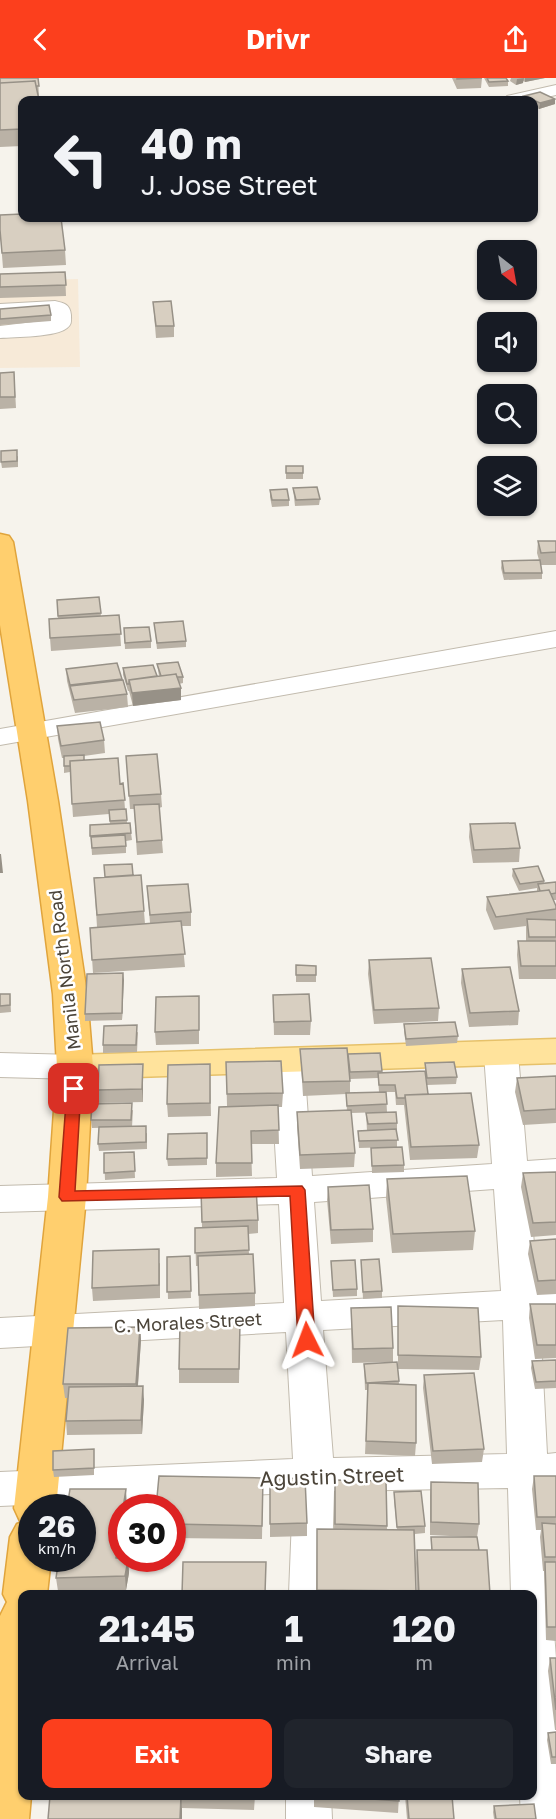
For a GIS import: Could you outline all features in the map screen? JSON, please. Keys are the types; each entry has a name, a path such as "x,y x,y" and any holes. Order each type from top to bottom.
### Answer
{"highway":[{"name":"Manila North Road","path":"0,542 21,677 16,734 70,994 75,1067 67,1197 53,1330 24,1494"},
{"path":"25,1590 28,1572"},
{"path":"5,1819 13,1679 18,1644"}],"main road":[{"path":"75,1067 556,1051"}],"street":[{"path":"530,96 556,90"},
{"path":"0,310 55,307 60,309 61,324 0,332"},
{"path":"16,734 556,639"},
{"path":"501,1054 512,1174 539,1304 542,1471 532,1590"},
{"path":"287,1060 314,1475 310,1590"},
{"path":"0,1065 75,1067"},
{"path":"0,1199 297,1190 556,1172"},
{"name":"C. Morales Street","path":"0,1333 539,1304"},
{"name":"Agustin Street","path":"38,1494 314,1475 542,1471"},
{"path":"539,1647 544,1819"},
{"path":"309,1800 309,1819"}],"shaded area":[{"path":"78,279 80,367 0,368 0,281"}],"building":[{"path":"0,78 38,78 39,86 36,86 35,81 0,83"},
{"path":"487,78 506,78 508,81 489,82"},
{"path":"35,81 38,96 18,96 18,129 0,130 0,83"},
{"path":"540,92 555,99 540,103 538,96 524,96"},
{"path":"18,214 18,222 62,222 65,250 2,253 0,215"},
{"path":"65,272 66,285 0,287 0,274"},
{"path":"171,301 174,326 156,326 153,302"},
{"path":"49,305 51,315 0,319 0,309"},
{"path":"14,372 15,397 0,397 0,373"},
{"path":"17,450 17,461 1,462 1,451"},
{"path":"286,466 303,466 303,473 286,473"},
{"path":"317,487 320,499 296,500 293,488"},
{"path":"287,489 289,500 272,500 270,490"},
{"path":"538,541 556,541 556,552 541,553"},
{"path":"540,560 542,573 504,573 502,561"},
{"path":"99,597 101,613 58,616 57,600"},
{"path":"119,615 121,634 50,638 49,619"},
{"path":"183,621 186,641 157,643 154,623"},
{"path":"149,627 151,641 125,643 124,628"},
{"path":"178,662 183,677 177,677 176,674 161,676 157,664"},
{"path":"117,663 122,679 70,685 66,669"},
{"path":"153,665 157,676 129,680 127,684 123,668"},
{"path":"176,674 181,688 132,693 129,680"},
{"path":"123,680 127,694 74,700 70,686"},
{"path":"100,722 104,740 61,746 57,726"},
{"path":"157,754 161,794 129,796 126,756"},
{"path":"84,755 84,760 70,761 70,766 64,766 64,756"},
{"path":"118,758 120,784 123,783 125,800 72,804 70,761"},
{"path":"159,804 162,840 137,842 134,805"},
{"path":"126,809 127,820 110,821 109,810"},
{"path":"130,823 131,833 90,836 90,825"},
{"path":"515,823 520,848 474,850 470,824"},
{"path":"125,835 126,846 92,848 91,837"},
{"path":"132,864 133,875 105,877 104,865"},
{"path":"538,866 544,881 520,884 513,869"},
{"path":"141,875 144,911 97,915 94,878"},
{"path":"556,882 556,893 551,894 549,890 540,891 538,884"},
{"path":"188,884 191,912 150,915 147,886"},
{"path":"549,890 556,909 496,917 487,897"},
{"path":"527,919 556,920 556,937 529,937"},
{"path":"181,921 185,954 92,960 90,928"},
{"path":"518,941 556,941 556,966 521,966"},
{"path":"431,958 439,1008 374,1010 369,960"},
{"path":"296,965 316,966 316,975 296,975"},
{"path":"510,967 519,1011 470,1013 462,969"},
{"path":"123,973 122,1013 85,1014 87,974"},
{"path":"0,994 10,994 10,1005 0,1006"},
{"path":"309,994 311,1021 274,1022 273,995"},
{"path":"199,996 199,1030 155,1032 156,997"},
{"path":"455,1022 458,1036 406,1039 404,1024"},
{"path":"137,1025 136,1045 103,1045 104,1026"},
{"path":"347,1048 350,1081 303,1082 300,1049"},
{"path":"380,1053 382,1071 350,1072 348,1054"},
{"path":"281,1061 283,1093 227,1094 226,1062"},
{"path":"454,1062 457,1077 427,1078 425,1063"},
{"path":"143,1064 142,1089 98,1090 99,1065"},
{"path":"210,1064 210,1103 167,1104 168,1065"},
{"path":"425,1071 428,1094 405,1095 405,1098 397,1098 395,1085 379,1085 378,1073"},
{"path":"556,1076 556,1109 524,1111 517,1078"},
{"path":"386,1092 387,1104 347,1106 346,1093"},
{"path":"471,1093 479,1145 411,1147 405,1095"},
{"path":"132,1103 131,1120 91,1120 92,1104"},
{"path":"278,1105 279,1130 251,1131 252,1163 216,1163 219,1107"},
{"path":"351,1110 355,1153 300,1155 297,1112"},
{"path":"396,1112 397,1123 368,1124 366,1113"},
{"path":"146,1126 146,1142 98,1144 99,1127"},
{"path":"396,1129 398,1140 359,1141 358,1131"},
{"path":"207,1133 207,1158 167,1159 168,1134"},
{"path":"402,1147 404,1165 372,1166 371,1148"},
{"path":"134,1152 135,1171 104,1173 104,1153"},
{"path":"556,1172 556,1222 533,1223 523,1173"},
{"path":"467,1176 475,1231 393,1234 387,1179"},
{"path":"369,1185 373,1229 331,1230 328,1187"},
{"path":"256,1188 258,1220 202,1222 201,1191"},
{"path":"248,1226 249,1250 195,1253 195,1228"},
{"path":"556,1239 556,1280 538,1281 530,1241"},
{"path":"159,1249 159,1285 92,1288 93,1251"},
{"path":"253,1254 255,1293 199,1295 198,1256"},
{"path":"190,1256 191,1291 167,1292 167,1257"},
{"path":"379,1259 382,1291 363,1292 361,1260"},
{"path":"355,1260 357,1289 333,1290 331,1261"},
{"path":"530,1304 556,1304 556,1345 537,1345"},
{"path":"398,1306 478,1308 481,1357 398,1355"},
{"path":"391,1307 393,1348 353,1349 351,1308"},
{"path":"180,1323 240,1323 239,1369 179,1369"},
{"path":"140,1327 136,1384 63,1384 68,1328"},
{"path":"556,1360 556,1381 536,1382 532,1361"},
{"path":"397,1362 399,1381 366,1383 364,1364"},
{"path":"474,1373 484,1449 433,1451 424,1375"},
{"path":"368,1383 416,1385 416,1443 366,1441"},
{"path":"143,1386 141,1420 66,1421 69,1387"},
{"path":"94,1449 94,1468 53,1470 53,1451"},
{"path":"159,1476 263,1478 262,1526 186,1524 186,1494 157,1494"},
{"path":"534,1476 556,1476 556,1517 537,1517"},
{"path":"305,1478 307,1523 270,1524 270,1479"},
{"path":"335,1480 386,1481 387,1526 335,1524"},
{"path":"431,1482 478,1483 479,1524 431,1522"},
{"path":"70,1489 126,1489 125,1494 108,1494 108,1572 126,1572 125,1576 56,1578 57,1572 96,1572 96,1494 69,1494"},
{"path":"421,1491 425,1526 397,1527 394,1492"},
{"path":"542,1523 556,1524 556,1557 545,1557"},
{"path":"317,1529 414,1530 416,1590 317,1590"},
{"path":"431,1537 477,1537 479,1550 432,1550"},
{"path":"417,1550 487,1550 490,1590 419,1590"},
{"path":"186,1562 266,1562 265,1590 182,1590 183,1572 186,1572"},
{"path":"545,1562 556,1562 556,1627 547,1627"},
{"path":"550,1658 556,1658 556,1710"},
{"path":"556,1732 556,1757 552,1757 548,1733"},
{"path":"50,1800 181,1800 180,1819 48,1819"},
{"path":"407,1800 452,1800 454,1819 409,1819"},
{"path":"534,1804 536,1819 496,1819 494,1806"}],"route":[{"path":"74,1089 67,1197 297,1190 307,1340"}]}
